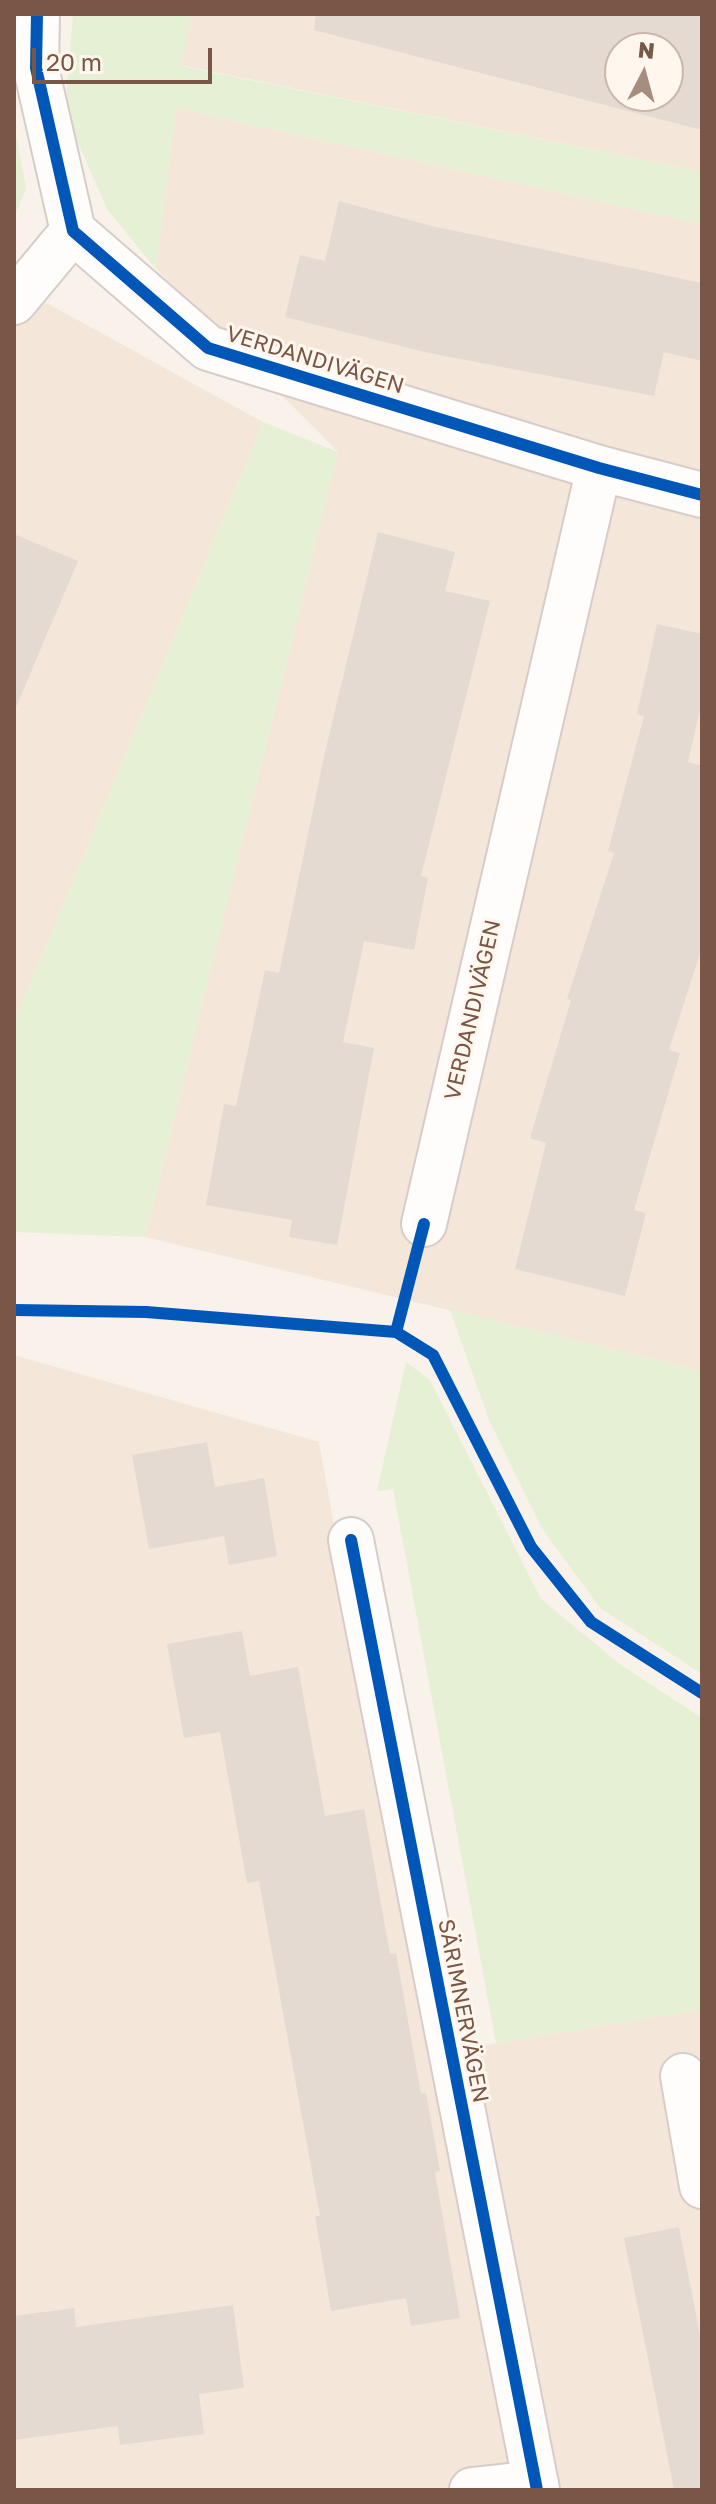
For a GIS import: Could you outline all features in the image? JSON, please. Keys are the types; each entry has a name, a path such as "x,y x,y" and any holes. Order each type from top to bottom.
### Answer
{"street":[{"path":"14,302 73,231 36,68 37,14"},
{"name":"VERDANDIVÄGEN","path":"73,231 208,348 599,468 702,495"},
{"name":"VERDANDIVÄGEN","path":"424,1224 599,468"},
{"name":"SÄRIMNERVÄGEN","path":"351,1540 536,2487 472,2490"},
{"path":"683,2076 702,2186"}],"shaded area":[{"path":"192,14 702,14 702,172 180,65"},
{"path":"176,108 702,224 702,1371 145,1237 338,452 156,269"},
{"path":"14,285 263,422 14,1023"},
{"path":"14,1355 319,1442 430,2054 702,2009 702,2490 14,2490"}],"green space":[{"path":"73,14 192,14 181,66 702,172 702,224 176,108 156,269 107,209 65,113"},
{"path":"14,124 26,188 14,218"},
{"path":"263,422 338,452 145,1237 14,1232 14,1023"},
{"path":"450,1310 702,1371 702,1674 600,1608 541,1527 489,1420"},
{"path":"406,1362 430,1380 541,1599 621,1665 702,1718 702,2009 496,2043 393,1489 377,1491"}],"building":[{"path":"316,14 702,14 702,130 632,112 684,112 684,32 604,32 604,105 314,30"},
{"path":"339,201 432,226 702,283 702,361 664,352 654,396 429,353 285,317 300,255 325,261"},
{"path":"378,532 455,552 445,591 490,601 421,876 428,878 414,950 364,941 343,1042 374,1048 337,1245 289,1237 292,1220 206,1205 224,1104 236,1106 265,970 279,973 325,752"},
{"path":"14,534 78,561 14,712"},
{"path":"657,624 702,634 702,701 688,762 702,766 702,947 669,1050 680,1053 634,1210 646,1213 625,1296 515,1269 546,1143 530,1138 571,1000 567,999 614,853 608,851 644,716 637,714"},
{"path":"207,1442 215,1487 264,1478 277,1556 229,1565 224,1536 149,1549 132,1455"},
{"path":"242,1631 250,1676 298,1667 325,1816 364,1809 390,1954 396,1953 421,2094 426,2093 440,2171 435,2172 460,2318 411,2326 406,2298 331,2311 315,2216 320,2216 259,1881 247,1883 220,1732 184,1738 167,1644"},
{"path":"679,2227 702,2346 702,2490 674,2490 624,2238"},
{"path":"233,2305 244,2388 199,2394 204,2434 120,2445 118,2426 14,2440 14,2316 74,2308 76,2327"}],"cycle path":[{"path":"37,14 36,68 73,231 208,348 599,468 702,495"},
{"path":"396,1332 424,1224"},
{"path":"14,1310 146,1312 396,1332 433,1355 531,1547 591,1622 702,1693"},
{"path":"351,1540 537,2490"}]}
